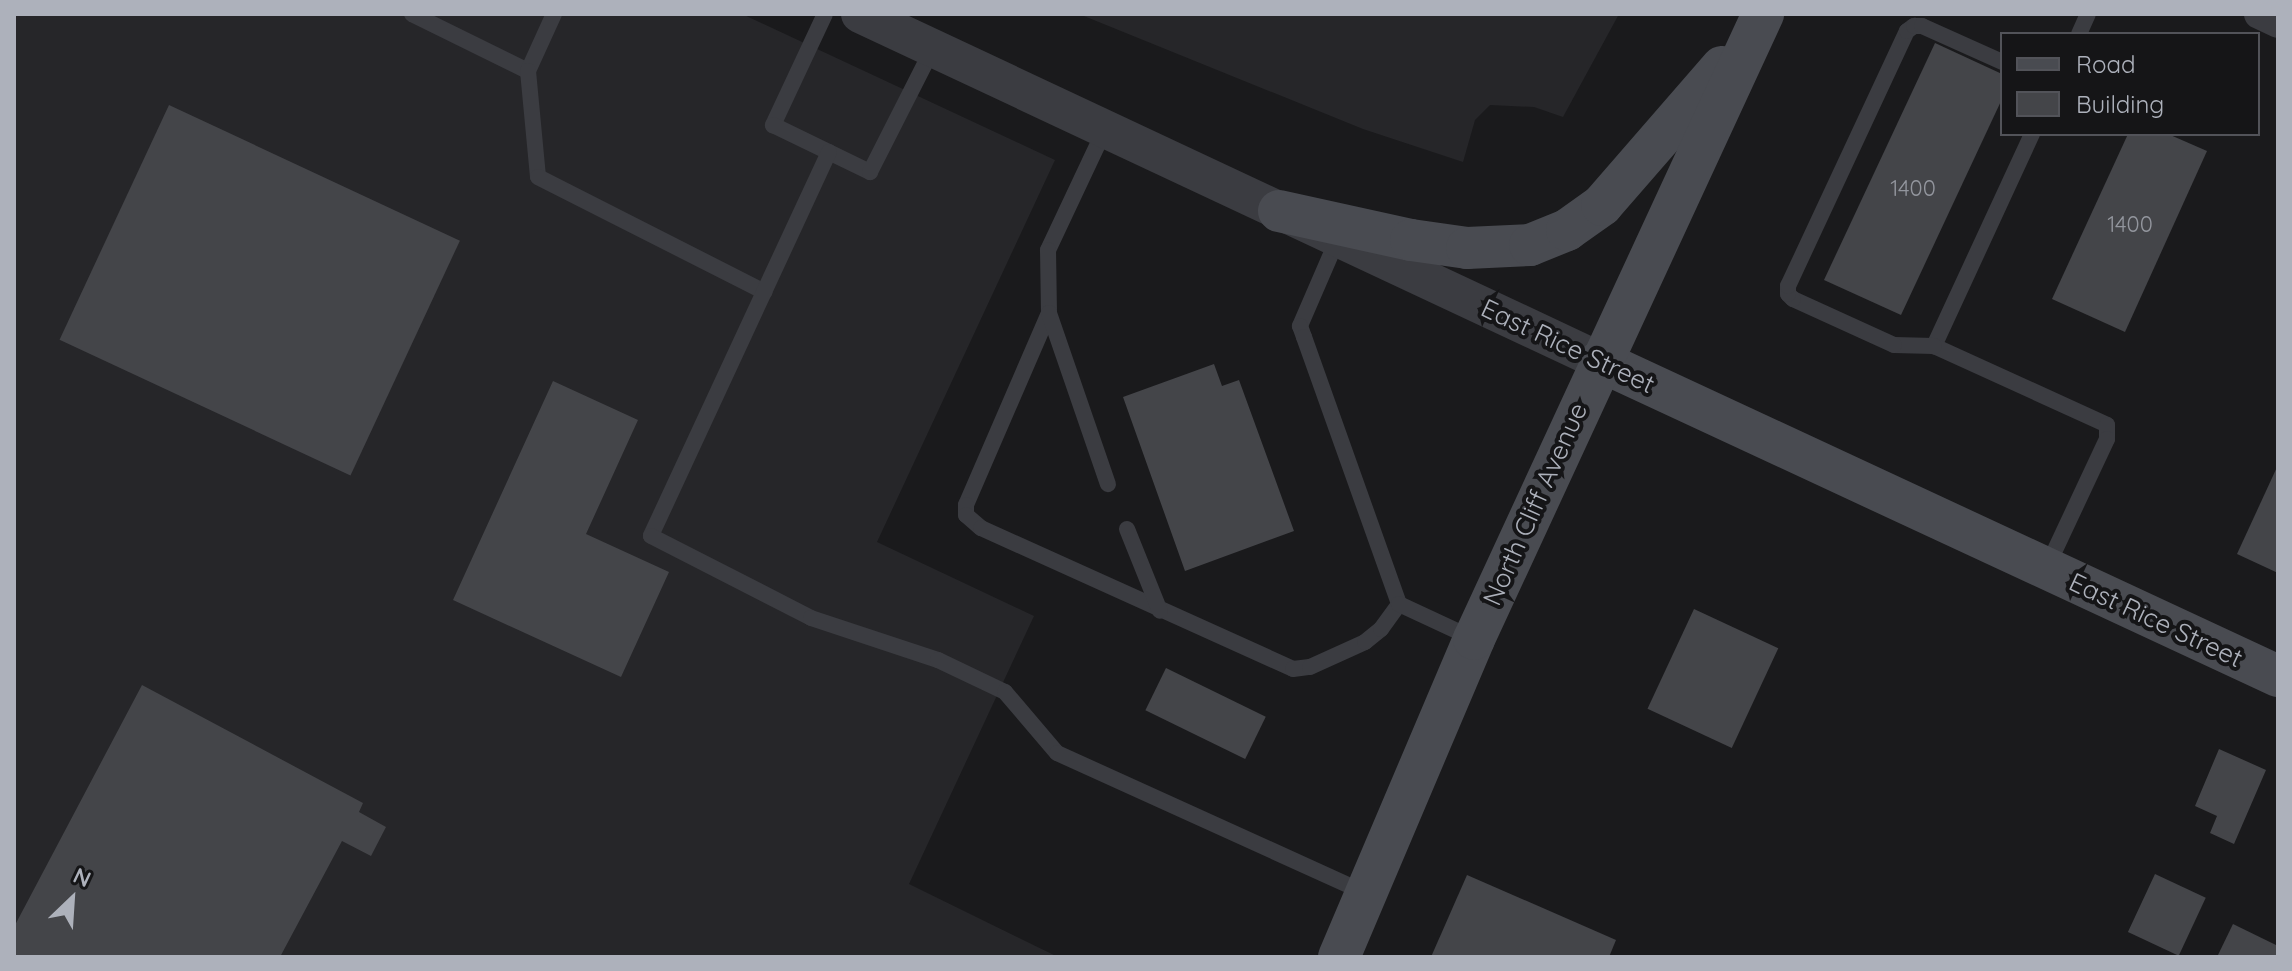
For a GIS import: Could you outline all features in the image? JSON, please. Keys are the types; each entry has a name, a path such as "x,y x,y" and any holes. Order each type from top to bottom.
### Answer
{"main road":[{"path":"1279,211 1467,248 1530,245 1567,230 1602,205 1759,22"},
{"name":"North Cliff Avenue","path":"1339,957 1474,639 1759,22"},
{"name":"East Rice Street","path":"1600,361 2278,676"}],"street":[{"name":"East Rice Street","path":"860,14 1600,361"},
{"path":"2259,14 2278,23"}],"lane":[{"path":"412,14 528,71"},
{"path":"554,14 528,71 538,177 765,292"},
{"path":"825,14 773,125 870,172 933,48"},
{"path":"2000,61 1922,26 1914,26 1907,31 1788,286 1788,294 1894,345 1934,346 2107,425 2107,439 2046,569"},
{"path":"1105,129 1048,250 1049,313 1108,484"},
{"path":"1934,346 2031,136"},
{"path":"829,152 651,536 811,618 938,660 1005,692 1057,753 1365,893"},
{"path":"1338,238 1300,326 1399,604 1474,639"},
{"path":"1049,313 966,505 966,515 981,528 1293,669 1310,667 1365,642 1381,629 1399,604"},
{"path":"1127,529 1160,611"}],"shaded area":[{"path":"14,14 742,14 1055,160 877,542 1034,616 909,884 1058,957 14,957"},
{"path":"1079,14 1619,14 1563,117 1534,107 1490,105 1475,120 1463,162 1363,129"}],"building":[{"path":"1935,43 2000,73 2000,103 1901,315 1824,280"},
{"path":"169,105 460,241 350,475 60,340"},
{"path":"2127,136 2173,136 2207,151 2125,332 2052,299"},
{"path":"1214,364 1222,386 1239,380 1294,531 1185,571 1123,397"},
{"path":"553,381 638,420 586,534 669,572 621,677 453,600"},
{"path":"2278,465 2278,573 2237,554"},
{"path":"1694,609 1778,648 1732,748 1648,709"},
{"path":"1166,668 1266,717 1245,759 1145,710"},
{"path":"142,685 363,803 359,812 386,827 371,856 342,841 280,957 14,957 14,927"},
{"path":"2219,749 2266,770 2234,844 2210,833 2217,816 2195,806"},
{"path":"2155,874 2206,898 2179,956 2128,932"},
{"path":"1467,875 1616,940 1609,957 1431,957"},
{"path":"2233,924 2278,946 2278,957 2217,957"}]}
